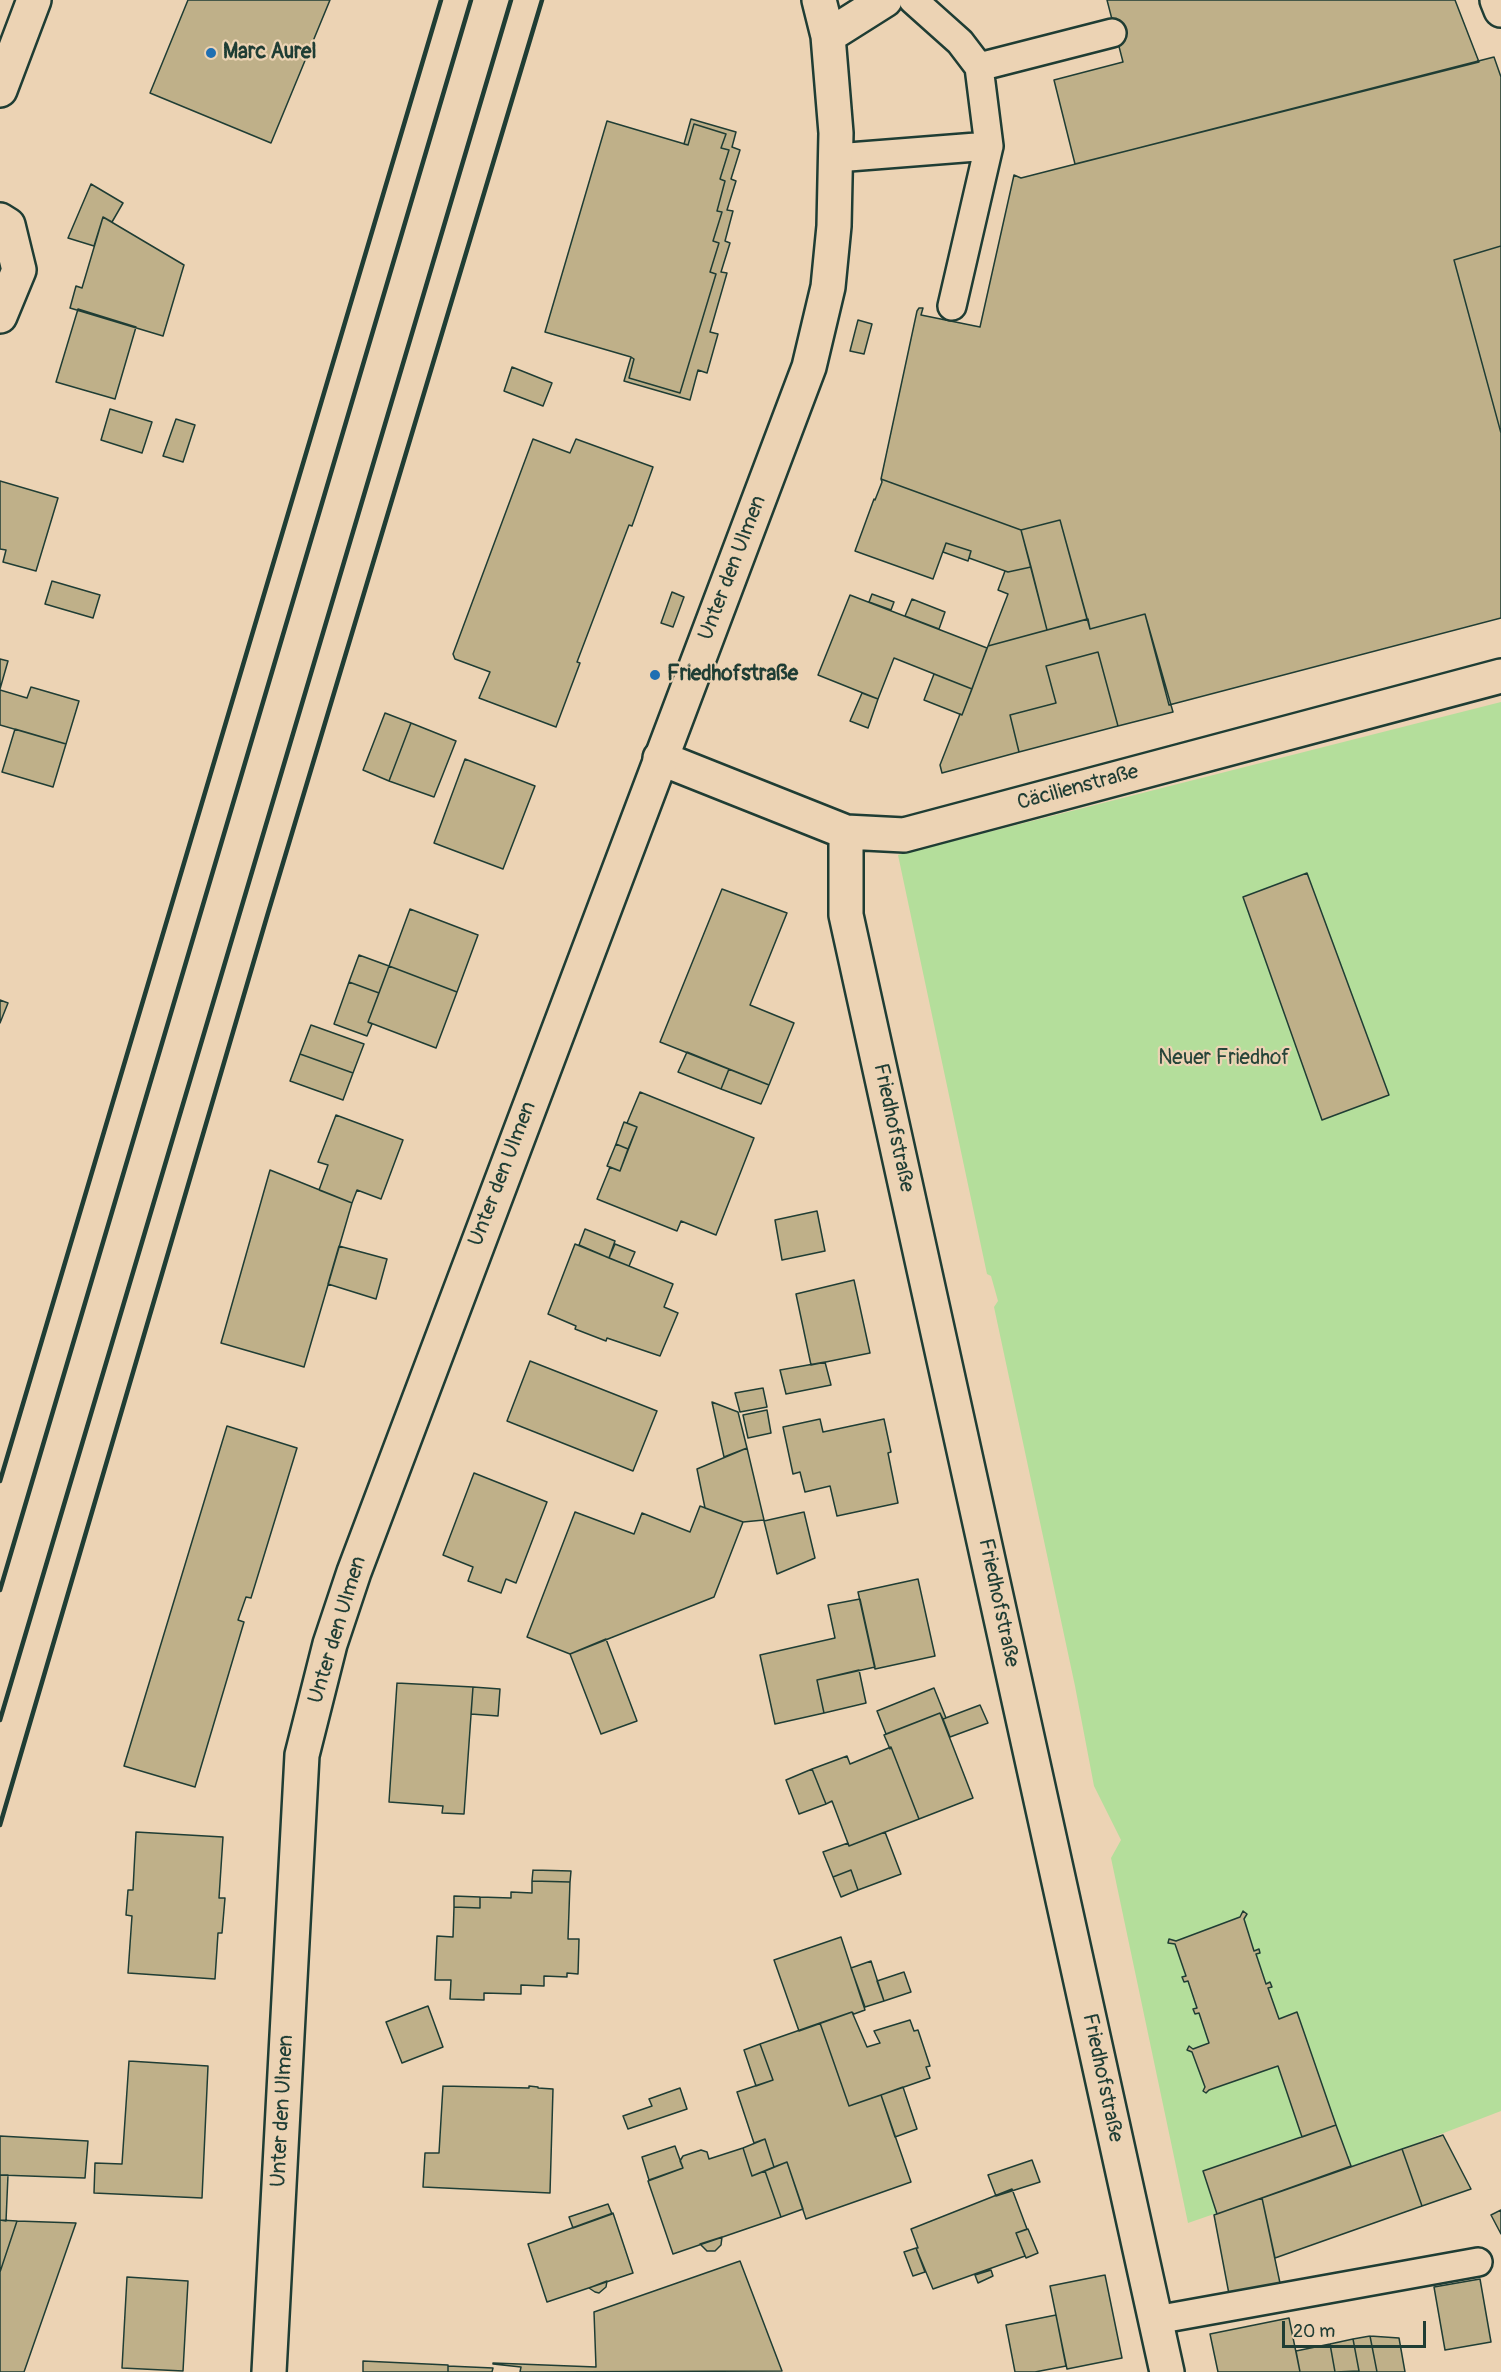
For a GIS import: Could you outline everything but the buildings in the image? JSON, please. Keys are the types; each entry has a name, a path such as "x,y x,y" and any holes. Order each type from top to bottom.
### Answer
{"street":[{"path":"0,90 34,0"},
{"name":"Unter den Ulmen","path":"269,2372 302,1755 330,1644 354,1572 809,367 828,287 834,226 836,158 828,36 819,0"},
{"path":"828,36 885,0"},
{"path":"1497,0 1501,10"},
{"path":"0,220 8,225 19,270 0,316"},
{"name":"Cäcilienstraße","path":"660,758 846,832 904,835 1501,676"},
{"name":"Friedhofstraße","path":"846,832 846,915 1167,2372"}],"lane":[{"path":"913,0 960,42 979,67 989,146 952,306"},
{"path":"979,67 1112,33"},
{"path":"836,158 989,146"},
{"path":"1155,2320 1478,2262"}],"green space":[{"name":"Neuer Friedhof","path":"1501,702 1501,2111 1402,2149 1188,2223 1111,1858 1121,1840 1094,1786 1075,1686 994,1307 998,1301 991,1276 987,1274 898,855"}],"railway":[{"path":"0,1481 441,0"},
{"path":"0,1590 471,0"},
{"path":"0,1720 511,0"},
{"path":"0,1825 268,913 542,0"}],"place":[{"name":"Marc Aurel","path":"211,53"},
{"name":"Friedhofstraße","path":"655,675"}]}
